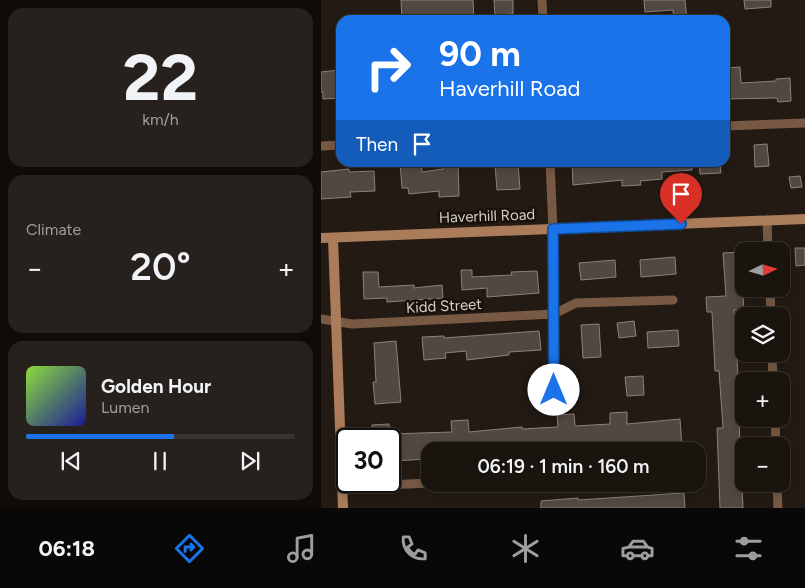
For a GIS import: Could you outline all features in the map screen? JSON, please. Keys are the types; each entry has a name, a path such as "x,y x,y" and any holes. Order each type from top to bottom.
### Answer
{"street":[{"path":"542,0 543,15"},
{"path":"730,126 805,123"},
{"path":"321,146 336,145"},
{"path":"550,167 553,229 554,390"},
{"name":"Haverhill Road","path":"321,238 805,219"},
{"path":"767,220 768,242"},
{"path":"333,238 341,428"},
{"path":"554,314 576,302 673,300"},
{"name":"Kidd Street","path":"321,319 353,324 554,314"},
{"path":"401,484 421,483"},
{"path":"777,492 778,508"},
{"path":"343,493 343,508"}],"building":[{"path":"401,0 473,0 474,15 402,15"},
{"path":"494,0 513,0 513,14 495,15"},
{"path":"644,0 685,0 686,15 674,15 673,10 645,12"},
{"path":"744,0 771,0 771,7 745,9"},
{"path":"740,67 741,83 776,81 776,79 790,78 791,101 778,102 777,98 730,99 730,68"},
{"path":"336,70 336,98 323,99 321,72"},
{"path":"767,144 769,166 755,167 754,145"},
{"path":"400,167 422,167 422,172 443,169 443,167 458,167 459,196 439,197 439,191 409,194 408,188 402,188"},
{"path":"495,167 518,167 520,189 497,190"},
{"path":"572,167 692,167 692,170 662,172 662,179 640,181 641,185 622,186 622,180 573,185"},
{"path":"699,167 720,167 721,173 700,174"},
{"path":"349,169 349,172 374,171 375,191 350,192 351,197 321,199 321,172"},
{"path":"800,176 802,187 791,188 789,177"},
{"path":"795,248 805,248 805,265 796,266"},
{"path":"735,252 735,298 743,298 744,307 735,307 734,310 735,362 737,362 738,372 735,372 735,427 739,427 740,437 735,437 735,492 742,492 743,508 720,508 717,428 723,428 719,371 715,371 712,312 707,312 706,297 726,296 723,253"},
{"path":"675,257 676,274 641,277 640,260"},
{"path":"615,260 616,277 581,280 579,263"},
{"path":"461,270 472,270 472,277 512,275 511,272 537,271 539,293 487,297 487,288 462,290"},
{"path":"363,272 378,272 379,287 414,285 414,288 442,285 443,298 387,302 387,298 364,299"},
{"path":"634,321 636,336 619,338 617,323"},
{"path":"599,324 601,357 583,358 581,325"},
{"path":"678,330 679,346 648,348 647,332"},
{"path":"539,331 541,350 509,352 509,355 467,360 466,351 445,353 446,358 424,360 422,337 444,336 444,338"},
{"path":"396,341 401,402 375,404 373,382 376,382 374,343"},
{"path":"643,376 644,395 627,396 625,377"},
{"path":"627,412 627,424 680,419 682,442 421,442 421,459 401,460 401,434 452,432 451,421 468,420 469,432 522,427 522,429 558,427 557,415 574,414 575,426 610,424 610,413"},
{"path":"389,424 389,428 372,428 372,425"},
{"path":"684,493 685,508 541,508 541,501"}],"route":[{"path":"554,390 553,229 681,224"}]}
